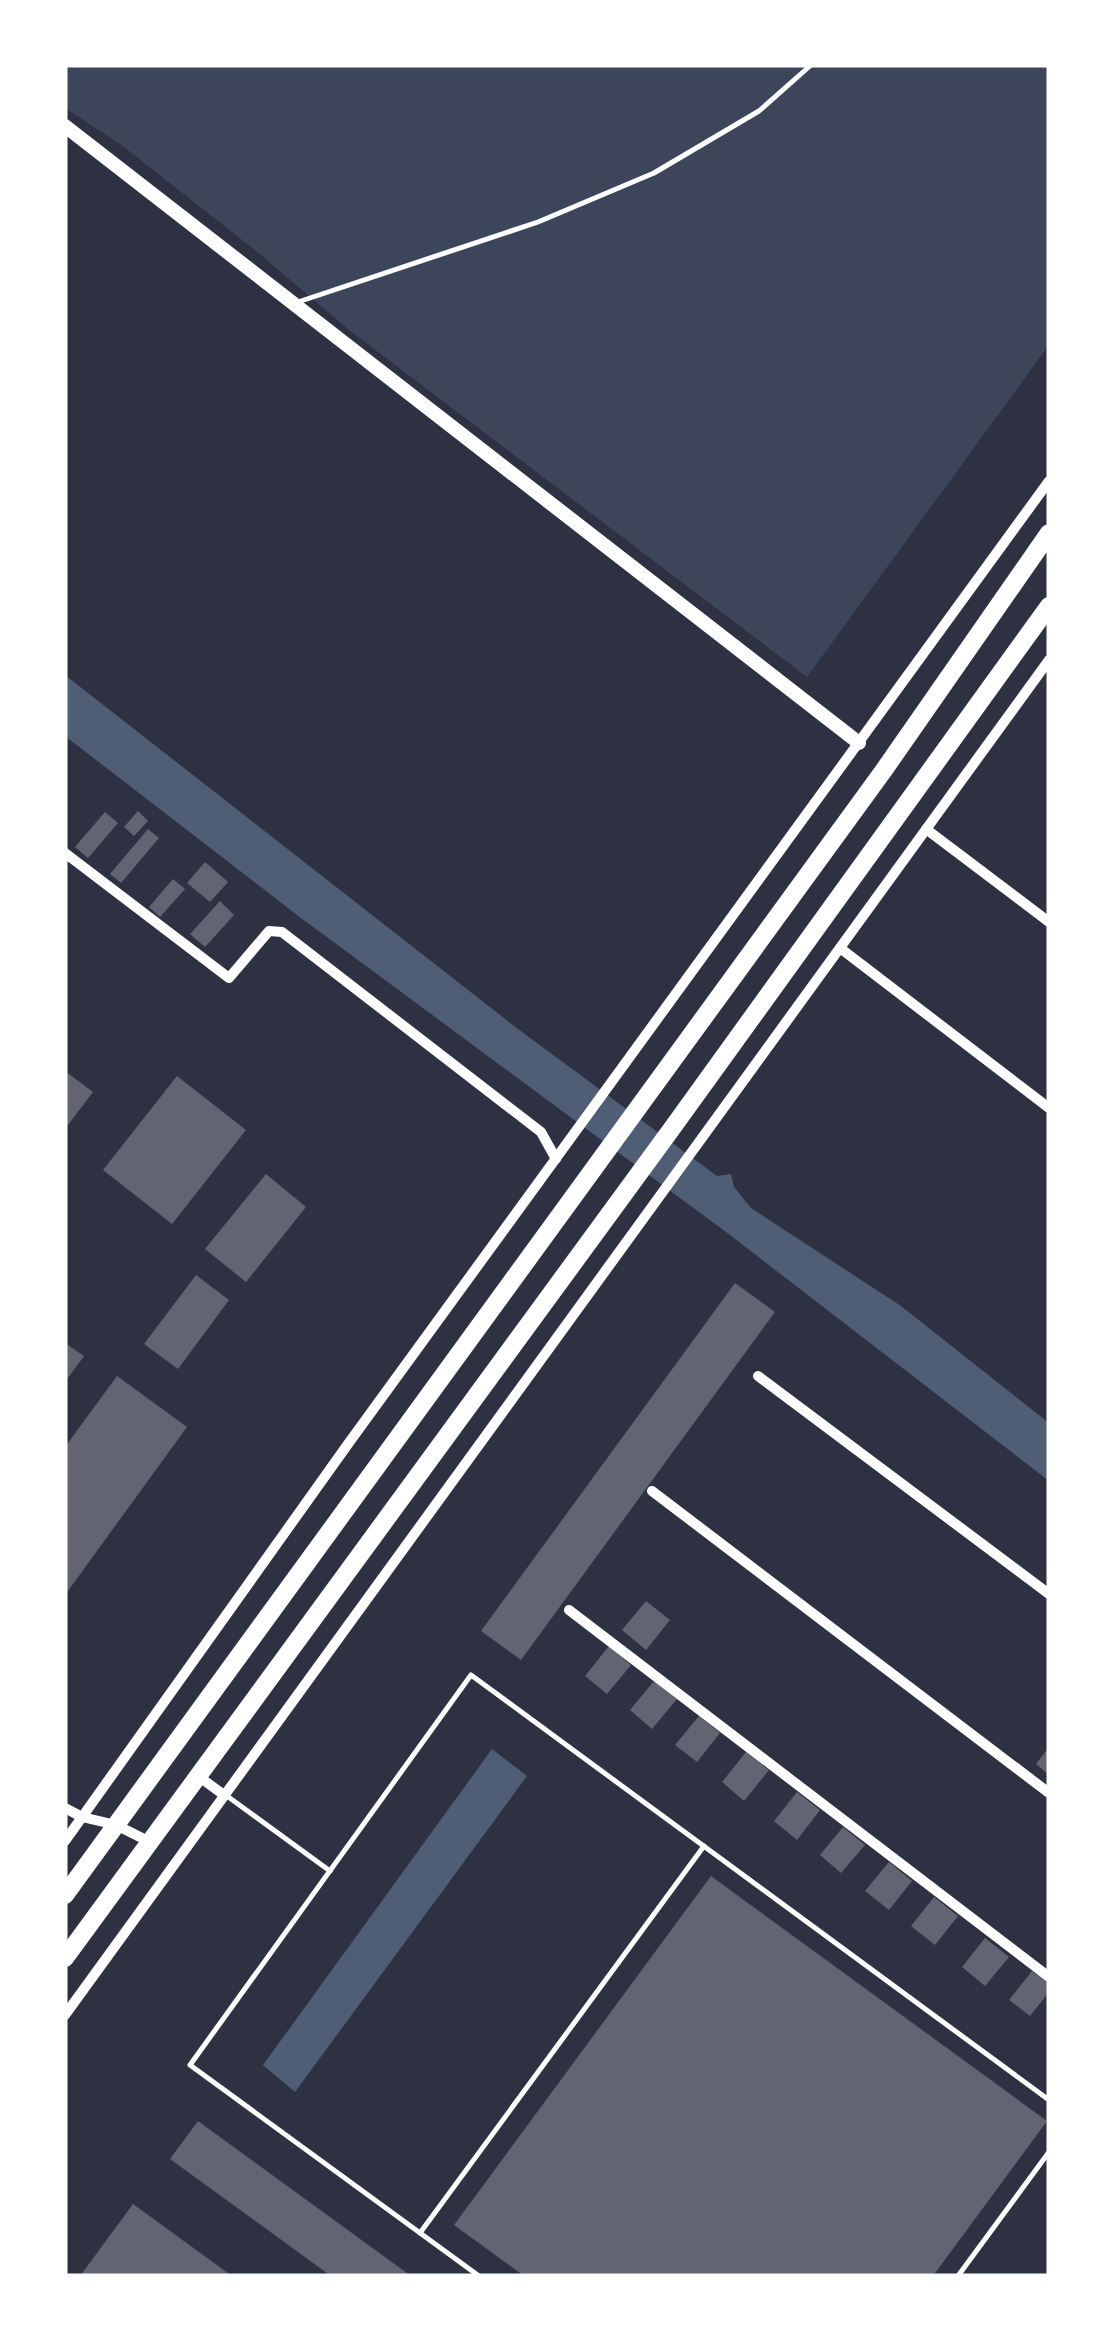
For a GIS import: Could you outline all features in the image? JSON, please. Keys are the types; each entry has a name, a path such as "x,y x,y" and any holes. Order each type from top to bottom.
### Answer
{"highway":[{"path":"65,1895 884,770 1049,532"},
{"path":"65,1958 1049,606"}],"street":[{"path":"65,126 858,743"},
{"path":"65,1841 1049,480"},
{"path":"65,2014 1049,660"},
{"path":"926,829 1049,922"},
{"path":"65,853 229,978 269,931 282,932 540,1132 556,1158"},
{"path":"840,948 1049,1108"},
{"path":"758,1376 1049,1594"},
{"path":"652,1491 1049,1793"},
{"path":"569,1610 1049,1977"},
{"path":"198,1776 224,1795"},
{"path":"65,1808 82,1817 116,1825 150,1842"}],"lane":[{"path":"296,303 538,222 654,173 759,112 811,65"},
{"path":"479,2276 190,2065 471,1674 1049,2100"},
{"path":"224,1795 330,1871"},
{"path":"420,2233 704,1846"},
{"path":"958,2276 1046,2162 1049,2152"}],"shaded area":[{"path":"65,65 1049,65 1049,345 807,677 349,330 124,147 65,108"},
{"path":"65,675 518,1029 717,1176 731,1174 734,1187 751,1208 901,1306 1049,1423 1049,1481 726,1232 297,915 65,736"},
{"path":"492,1749 527,1776 295,2092 263,2065"}],"building":[{"path":"138,811 148,821 134,836 124,827"},
{"path":"105,812 118,823 88,858 75,847"},
{"path":"148,829 159,838 121,883 110,874"},
{"path":"205,862 228,882 210,902 187,883"},
{"path":"173,879 185,889 160,917 149,907"},
{"path":"220,901 234,915 205,947 190,934"},
{"path":"65,1071 93,1092 65,1129"},
{"path":"177,1076 246,1130 172,1224 103,1170"},
{"path":"266,1174 306,1207 246,1282 205,1249"},
{"path":"196,1275 229,1300 178,1369 144,1344"},
{"path":"735,1283 775,1312 521,1660 481,1631"},
{"path":"65,1343 84,1356 65,1382"},
{"path":"117,1376 187,1427 65,1595 65,1447"},
{"path":"646,1601 670,1620 646,1650 622,1630"},
{"path":"609,1646 631,1665 607,1694 585,1676"},
{"path":"654,1681 677,1699 652,1729 630,1710"},
{"path":"699,1716 720,1733 697,1762 675,1745"},
{"path":"1049,1747 1049,1775 1036,1764"},
{"path":"746,1752 769,1770 744,1801 722,1782"},
{"path":"797,1792 820,1810 797,1840 774,1821"},
{"path":"843,1827 865,1845 841,1873 820,1855"},
{"path":"889,1862 912,1881 889,1910 865,1891"},
{"path":"711,1876 1047,2121 933,2276 524,2276 454,2225"},
{"path":"934,1897 958,1916 935,1945 911,1926"},
{"path":"985,1938 1009,1957 985,1986 962,1967"},
{"path":"1032,1971 1049,1983 1049,1992 1030,2016 1009,2000"},
{"path":"198,2121 411,2276 331,2276 170,2159"},
{"path":"133,2204 232,2276 80,2276"}]}
